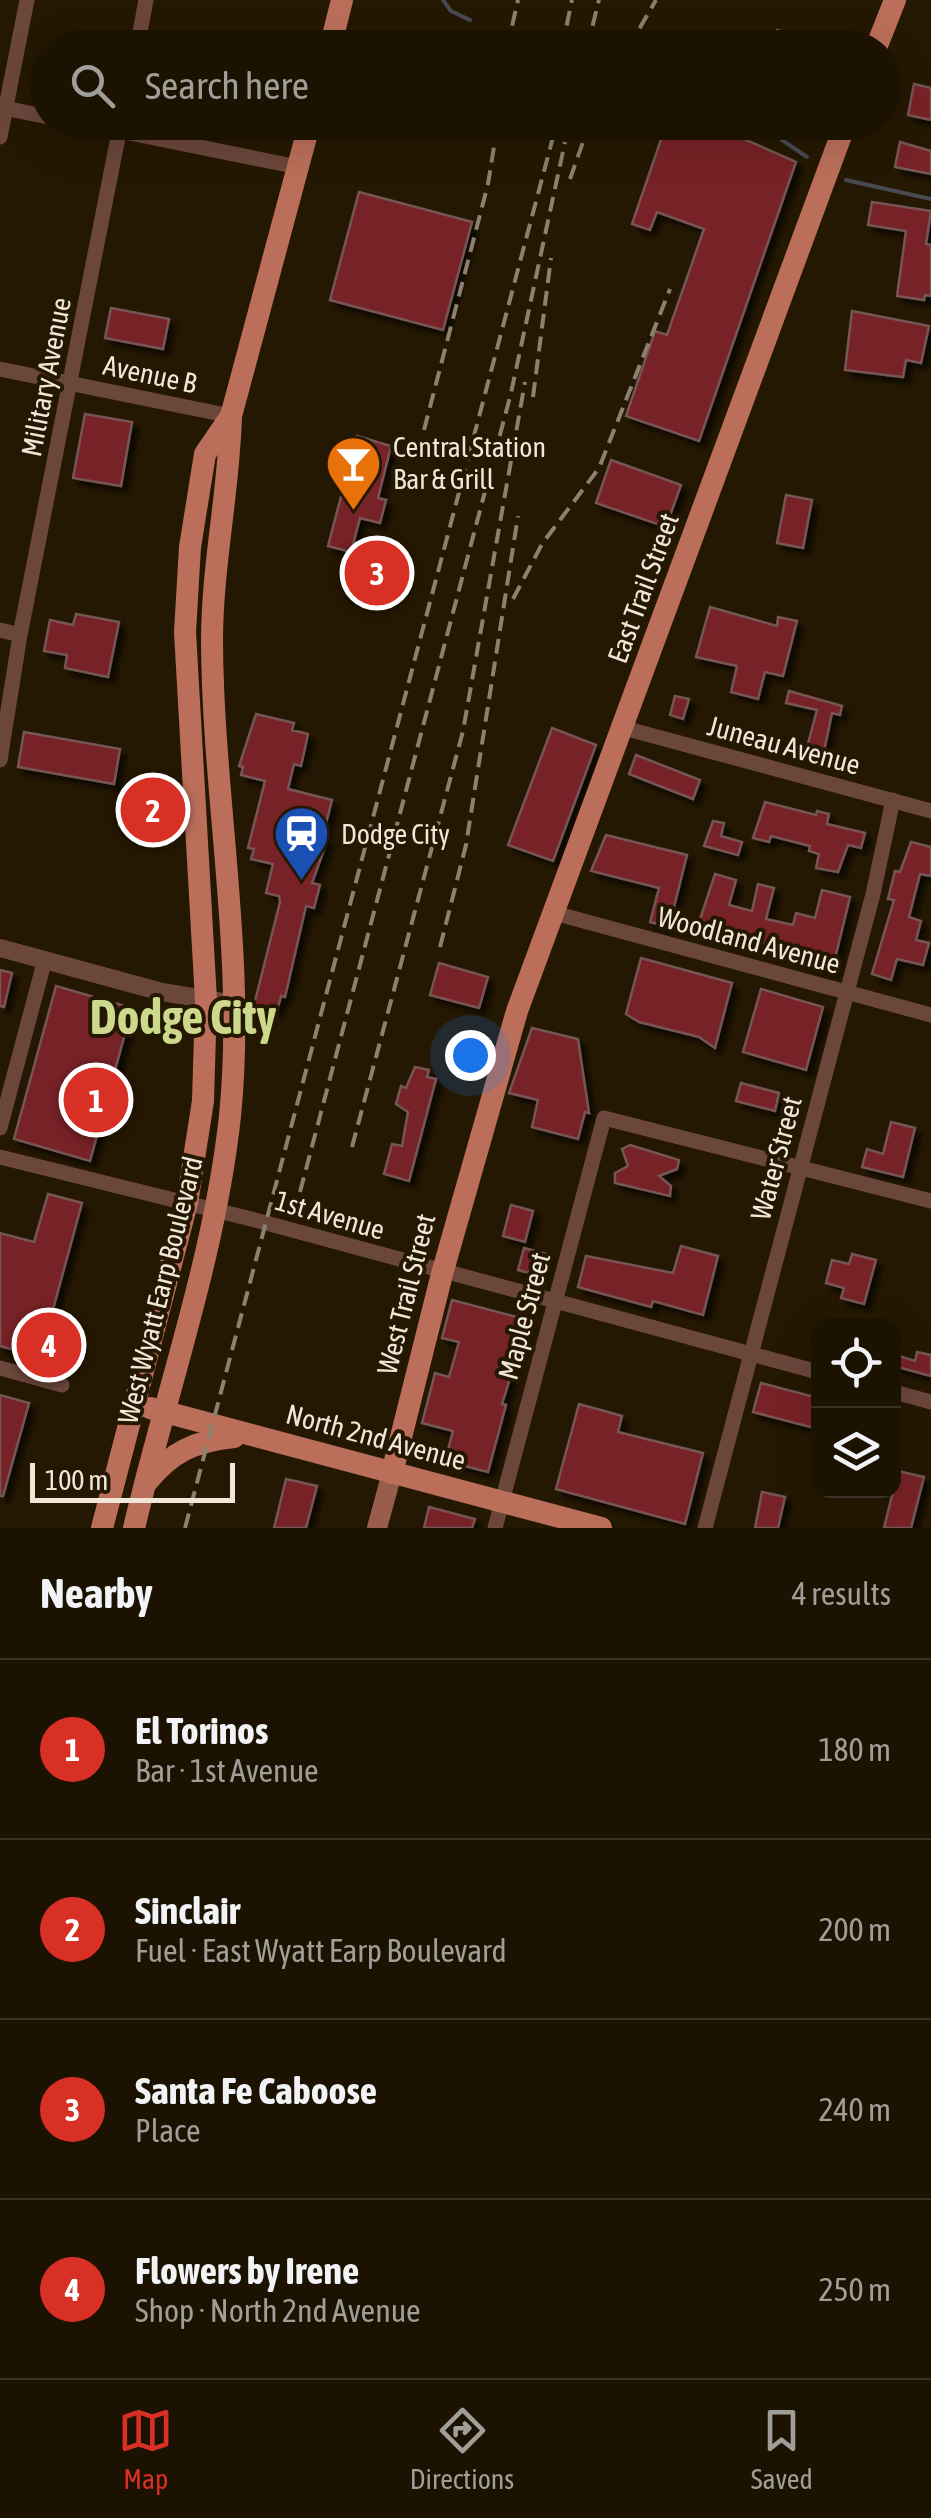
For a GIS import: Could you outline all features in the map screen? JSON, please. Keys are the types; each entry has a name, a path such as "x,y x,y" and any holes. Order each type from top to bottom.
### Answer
{"main road":[{"path":"334,30 342,0"},
{"path":"883,30 895,0"},
{"path":"231,416 305,140"},
{"name":"East Trail Street","path":"496,1075 839,140"},
{"name":"West Wyatt Earp Boulevard","path":"102,1528 188,1203 202,1100 206,1000 184,632 190,548 206,454 231,416"},
{"name":"West Wyatt Earp Boulevard","path":"134,1528 215,1210 230,1117 234,1004 212,643 216,532 230,457 231,416"},
{"name":"West Trail Street","path":"377,1528 496,1075"},
{"name":"North 2nd Avenue","path":"135,1404 601,1528"},
{"path":"144,1486 161,1464 196,1442 252,1435"}],"street":[{"path":"0,137 27,0"},
{"path":"140,30 146,0"},
{"path":"3,108 30,113"},
{"name":"Military Avenue","path":"0,760 20,634 117,140"},
{"path":"178,140 298,167"},
{"name":"Avenue B","path":"0,369 231,416"},
{"path":"0,630 20,634"},
{"name":"Juneau Avenue","path":"624,728 931,811"},
{"name":"Water Street","path":"705,1528 847,993 893,800"},
{"name":"Woodland Avenue","path":"554,913 931,1016"},
{"path":"0,948 44,963 234,1004"},
{"path":"0,1128 44,963"},
{"name":"Maple Street","path":"494,1528 604,1118 800,1167"},
{"name":"1st Avenue","path":"0,1157 215,1210 811,1370"},
{"path":"800,1167 931,1201"},
{"path":"0,1368 62,1384"},
{"path":"901,1394 931,1402"}],"building":[{"path":"914,84 931,88 931,120 908,115"},
{"path":"661,140 746,140 796,162 699,441 626,416 655,331 667,335 704,229 657,212 650,230 632,224"},
{"path":"900,142 931,151 931,174 895,167"},
{"path":"359,192 472,222 443,330 330,300"},
{"path":"872,202 931,211 926,244 931,245 931,296 925,295 924,300 897,296 906,231 868,225"},
{"path":"111,308 169,319 163,349 105,338"},
{"path":"852,311 929,326 921,363 906,360 903,377 845,370"},
{"path":"85,414 132,422 121,486 73,478"},
{"path":"357,436 391,446 378,498 386,500 380,523 360,518 351,552 328,546"},
{"path":"611,460 681,485 666,527 596,503"},
{"path":"786,495 812,500 803,548 777,543"},
{"path":"710,607 777,626 778,617 797,621 783,676 765,672 758,699 731,692 737,666 696,657"},
{"path":"76,614 119,622 108,677 65,668 67,655 44,651 50,620 73,625"},
{"path":"789,691 842,706 840,715 832,713 823,756 818,759 807,756 806,751 817,710 786,703"},
{"path":"675,696 689,699 683,719 670,715"},
{"path":"256,714 294,723 292,730 308,734 301,766 294,764 288,789 332,800 322,839 327,841 312,883 320,885 314,908 306,906 285,997 281,996 277,1011 254,1005 280,902 279,896 266,893 273,864 251,859 254,849 248,848 265,781 241,775 243,767 239,766"},
{"path":"552,728 596,745 553,861 508,845"},
{"path":"24,732 120,749 114,784 18,767"},
{"path":"636,755 700,780 693,799 629,774"},
{"path":"126,795 175,810 172,823 139,816 136,829 119,825"},
{"path":"765,802 816,815 817,811 829,814 827,824 865,833 861,848 848,845 838,872 816,868 819,854 809,851 810,846 771,836 769,842 753,838"},
{"path":"713,821 724,823 721,836 742,842 738,855 704,846"},
{"path":"606,835 687,855 669,927 650,922 659,888 591,871"},
{"path":"911,842 931,847 931,876 920,874 909,917 921,921 916,940 929,943 923,965 897,959 891,980 872,974 894,900 888,899 895,871 900,872"},
{"path":"715,874 736,880 729,905 752,911 758,884 774,888 766,919 793,925 796,913 815,918 822,890 850,897 832,971 804,963 807,952 759,942 758,938 720,928 719,933 706,929 708,924 699,922"},
{"path":"641,958 732,983 715,1048 699,1037 639,1022 626,1014"},
{"path":"439,963 488,977 479,1008 430,995"},
{"path":"0,970 12,973 4,1007 0,1006"},
{"path":"56,986 132,1008 90,1161 14,1139"},
{"path":"761,989 823,1007 806,1070 743,1052"},
{"path":"532,1028 578,1039 589,1113 585,1112 578,1139 532,1127 538,1100 509,1093"},
{"path":"415,1067 429,1070 427,1077 436,1079 409,1181 384,1174 392,1144 402,1146 408,1112 396,1104 401,1086 406,1088"},
{"path":"741,1083 779,1093 775,1111 736,1101"},
{"path":"891,1122 915,1128 903,1177 862,1167 867,1149 883,1154"},
{"path":"630,1145 679,1160 677,1169 659,1176 671,1186 670,1196 615,1183 615,1173 628,1166 622,1149"},
{"path":"48,1194 82,1203 40,1357 0,1346 0,1233 34,1242"},
{"path":"511,1205 533,1211 525,1242 503,1236"},
{"path":"681,1246 718,1256 703,1315 653,1301 651,1307 578,1287 586,1256 673,1273"},
{"path":"524,1248 546,1254 540,1276 518,1270"},
{"path":"852,1254 876,1260 864,1304 841,1298 844,1288 826,1283 832,1260 849,1264"},
{"path":"452,1300 528,1320 502,1404 506,1405 488,1472 445,1461 453,1431 422,1423 435,1373 449,1377 459,1342 442,1338"},
{"path":"917,1352 931,1355 931,1376 901,1368 901,1357 915,1361"},
{"path":"761,1383 811,1396 811,1427 753,1412"},
{"path":"0,1395 29,1403 3,1496 0,1496"},
{"path":"579,1404 622,1416 618,1432 703,1453 685,1524 556,1489"},
{"path":"901,1472 924,1477 911,1528 884,1528 891,1498 901,1498"},
{"path":"286,1479 317,1486 306,1528 274,1528"},
{"path":"762,1492 785,1497 778,1528 755,1528"},
{"path":"429,1507 475,1519 472,1528 424,1528"}],"waterway":[{"path":"443,0 451,11 470,20"},
{"path":"782,140 807,157"},
{"path":"846,180 931,199"}],"railway":[{"path":"511,30 518,0"},
{"path":"566,30 572,0"},
{"path":"592,30 599,0"},
{"path":"638,30 656,0"},
{"path":"424,430 488,184 495,140"},
{"path":"185,1528 552,140"},
{"path":"570,179 584,140"},
{"path":"300,1192 511,393 565,142"},
{"path":"533,397 551,258"},
{"path":"513,599 542,544 599,468 670,289"},
{"path":"352,1147 463,731 525,382"},
{"path":"440,947 466,845 518,516"}],"place":[{"name":"Central Station Bar & Grill","path":"354,512"},
{"name":"Santa Fe Caboose","path":"377,573"},
{"name":"Sinclair","path":"153,810"},
{"name":"Dodge City","path":"302,883"},
{"name":"El Torinos","path":"96,1100"},
{"name":"Flowers by Irene","path":"49,1345"}],"district":[{"name":"Dodge City","path":"183,1016"}]}
